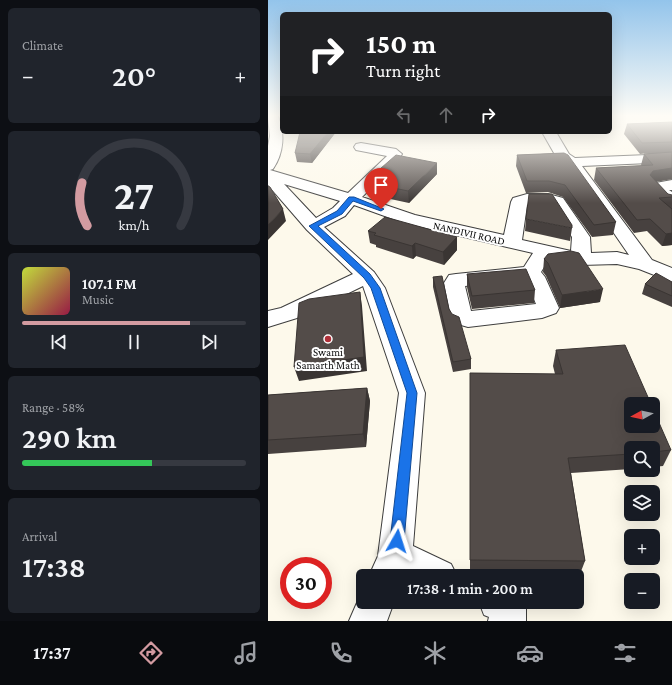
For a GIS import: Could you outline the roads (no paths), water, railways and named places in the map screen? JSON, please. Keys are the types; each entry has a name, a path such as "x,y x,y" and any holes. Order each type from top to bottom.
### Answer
{"street":[{"path":"270,173 276,145"},
{"path":"270,173 285,145"},
{"path":"556,145 563,157 572,162 645,264"},
{"path":"313,226 339,212 393,158 394,154 392,152 361,147"},
{"path":"572,162 672,158"},
{"path":"270,173 313,226 367,276 375,288 412,393 391,566 405,569"},
{"name":"NANDIVII ROAD","path":"270,173 410,219 580,259 617,258 645,264 671,275"},
{"path":"672,185 656,187 672,201"},
{"path":"512,244 519,202 527,199 553,200 557,202 582,237 580,259"},
{"path":"530,273 544,251"},
{"path":"268,319 288,313 367,276"},
{"path":"368,621 373,609"},
{"path":"507,621 508,609"}],"place":[{"name":"Swami Samarth Math","path":"328,339"}]}
